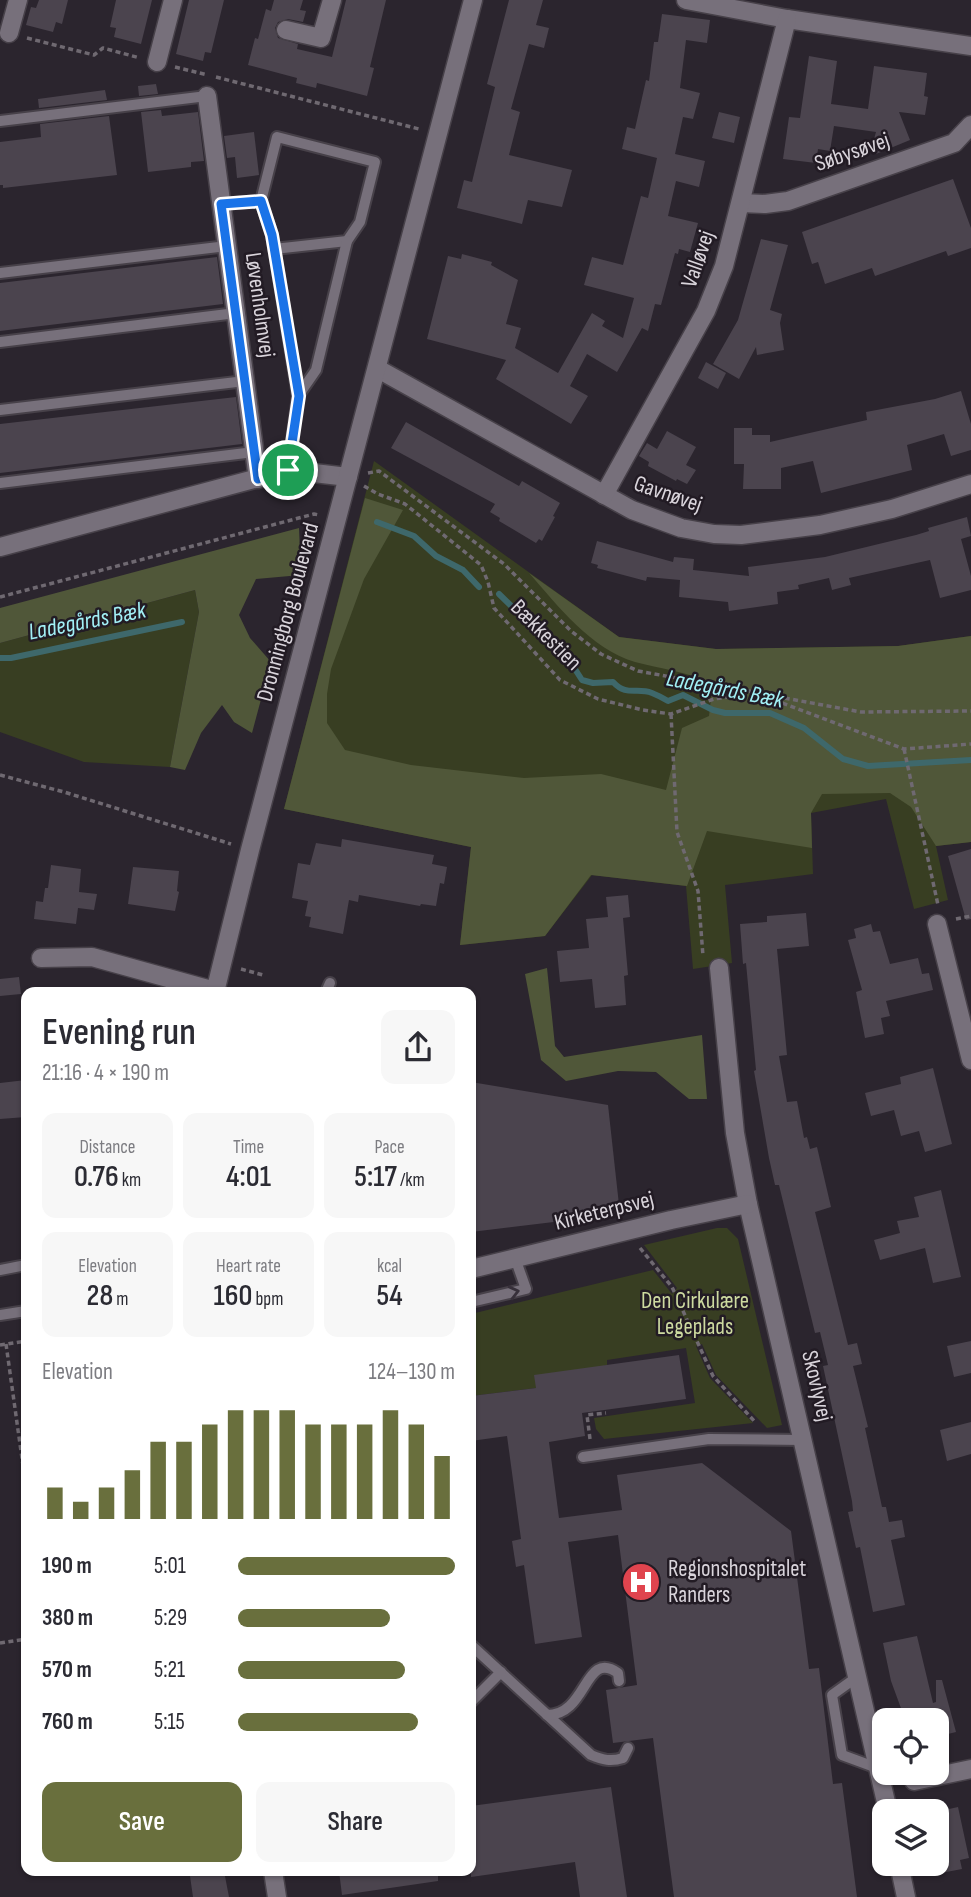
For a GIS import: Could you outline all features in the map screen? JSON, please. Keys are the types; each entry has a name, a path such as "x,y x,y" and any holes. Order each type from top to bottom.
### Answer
{"street":[{"path":"9,33 18,0"},
{"path":"157,62 173,0"},
{"path":"286,30 321,38 332,0"},
{"name":"Dronningborg Boulevard","path":"216,987 473,0"},
{"path":"686,0 787,19 971,46"},
{"name":"Valløvej","path":"604,495 706,311 724,266 787,19"},
{"name":"Løvenholmvej","path":"207,96 258,479"},
{"name":"Søbysøvej","path":"741,203 788,201 954,143 971,125"},
{"name":"Gavnøvej","path":"378,369 632,510 681,528 714,534 741,535 820,525 892,509 971,484"},
{"path":"0,547 288,470 348,477"},
{"path":"937,924 971,1060"},
{"path":"41,958 92,957 197,987"},
{"name":"Skovlyvej","path":"719,968 735,1133 748,1204 872,1737"},
{"name":"Kirketerpsvej","path":"476,1268 748,1204"},
{"path":"949,1774 971,1769"},
{"path":"274,1876 277,1897"},
{"path":"902,1876 906,1897"}],"lane":[{"path":"0,121 207,96"},
{"path":"288,470 299,396 272,235 261,201 278,137 375,162 360,222 347,241 316,370 299,396"},
{"path":"221,204 261,201"},
{"path":"274,249 347,241"},
{"path":"0,273 227,246"},
{"path":"0,342 236,313"},
{"path":"0,411 245,382"},
{"path":"0,483 254,452"},
{"path":"476,1301 526,1289 515,1258"},
{"path":"0,1270 21,1266"},
{"path":"0,1315 21,1312"},
{"path":"588,1456 709,1439 804,1440"},
{"path":"476,1650 591,1755 615,1761 623,1758 628,1748"},
{"path":"547,1714 563,1713 573,1704 590,1676 598,1670 612,1669 618,1673 619,1681"},
{"path":"476,1697 501,1672"},
{"path":"857,1677 832,1695 842,1755 872,1766"}],"path":[{"path":"348,477 379,471 504,564 571,631 601,654 638,671 860,712 971,711"},
{"name":"Bækkestien","path":"348,477 378,494 405,504 481,565 494,608 560,680 598,699 643,710 671,713 714,699 756,693 904,750 971,744"},
{"path":"0,597 314,514 338,517"},
{"path":"671,713 677,832 698,891 704,962 719,968"},
{"path":"904,750 939,900 937,924"},
{"path":"0,775 64,792 250,850"},
{"path":"634,1229 639,1247 672,1287 713,1376 761,1429 762,1440"},
{"path":"0,1345 21,1341"},
{"path":"6,1344 21,1451"},
{"path":"588,1456 587,1415 606,1413"},
{"path":"0,1643 21,1640"}],"green space":[{"path":"374,461 619,637 716,649 898,646 971,636 971,842 936,846 948,900 914,909 886,799 811,813 813,874 725,885 732,963 693,969 686,886 592,875 545,936 460,945 471,847 284,809"},
{"path":"365,498 403,510 364,579 331,669 327,694 327,723 345,750 411,765 524,778 601,774 666,790 682,728 709,716 713,683 619,656 576,625 529,573 619,637 716,649 898,646 971,636 971,842 936,846 911,807 890,793 822,794 811,813 812,848 707,831 687,886 591,875 545,936 460,945 471,847 284,809"},
{"path":"299,528 301,575 256,579 239,615 250,638 271,662 252,733 234,722 222,705 201,733 185,770 170,767 199,612 195,590 0,643 0,608"},
{"path":"195,590 199,612 170,767 84,762 0,732 0,643"},
{"path":"547,968 555,1046 564,1057 702,1035 707,1099 689,1099 656,1072 618,1071 566,1081 541,1060 525,974"},
{"name":"Den Cirkulære Legeplads","path":"717,1228 727,1228 738,1239 782,1425 767,1428 716,1375 702,1344 696,1346 710,1378 753,1423 604,1439 596,1429 594,1418 695,1403 686,1348 607,1360 607,1365 536,1388 476,1395 476,1313 653,1270 672,1294 677,1288 644,1245"}],"building":[{"path":"39,0 68,0 62,24 56,22 53,32 26,25 31,7 36,8"},
{"path":"116,0 152,0 141,44 114,37 116,28 110,27"},
{"path":"189,0 224,0 211,53 205,52 203,61 176,54"},
{"path":"274,0 303,0 300,10 306,11 303,22 288,19 278,22 275,28 278,38 298,44 297,49 332,57 346,0 386,0 370,67 374,68 367,96 317,83 316,88 296,83 297,78 248,65 266,9 271,11"},
{"path":"509,0 543,0 536,25 549,28 544,48 529,44 511,109 520,112 509,155 572,170 562,207 528,200 522,224 457,208 464,180 472,182 495,87 487,84"},
{"path":"662,14 710,20 707,43 686,40 680,88 700,93 693,119 683,117 675,154 705,161 699,187 676,181 668,216 698,223 690,252 679,249 678,254 675,253 661,305 655,304 648,331 642,328 617,372 587,354 570,386 588,396 571,424 496,379 506,360 427,339 448,256 461,259 462,254 492,262 491,265 518,280 506,324 521,328 515,348 558,373 592,313 605,321 602,326 623,338 634,298 584,285 592,257 623,265 641,196 648,198 657,158 622,149 627,127 635,129 646,80 649,81 654,42 658,42"},
{"path":"809,56 837,61 831,104 868,109 874,66 927,73 924,96 928,97 925,115 899,112 910,140 876,154 876,132 834,126 830,151 818,149 816,163 783,159 789,117 800,118"},
{"path":"156,84 158,94 139,96 138,86"},
{"path":"105,90 107,100 39,108 38,99"},
{"path":"161,110 162,116 198,112 204,161 191,162 191,167 148,172 141,112"},
{"path":"719,112 740,117 734,143 712,138"},
{"path":"109,116 117,175 3,188 3,185 0,185 0,142 41,137 40,124"},
{"path":"254,132 259,175 237,178 235,157 227,158 224,136"},
{"path":"953,179 971,228 971,248 948,256 946,251 875,276 872,268 825,284 818,262 812,264 802,232"},
{"path":"761,239 788,245 770,310 782,314 780,323 784,350 757,355 756,347 739,379 713,364 738,320"},
{"path":"217,257 223,304 0,331 0,283"},
{"path":"706,362 726,373 718,389 698,378"},
{"path":"961,391 971,424 971,450 951,456 944,434 907,445 912,470 821,493 813,461 781,468 781,489 743,489 744,464 734,464 734,428 752,428 752,435 770,435 770,442 867,420 866,412 935,399"},
{"path":"236,397 242,444 0,473 0,424"},
{"path":"406,422 519,486 522,481 560,503 542,541 539,539 536,543 499,521 500,518 490,512 495,504 391,448"},
{"path":"667,431 696,447 686,465 696,470 687,484 648,466 649,462 639,456 647,443 657,449"},
{"path":"967,517 971,536 961,539 971,576 971,590 940,598 930,560 849,578 851,585 832,590 829,578 798,585 799,589 777,592 778,604 729,611 728,602 679,597 680,580 647,577 646,581 597,568 598,565 591,563 597,541 673,562 674,557 694,559 693,570 749,576 748,567 825,557 916,535 929,531 928,528"},
{"path":"342,839 434,855 432,864 447,867 444,884 440,883 436,906 420,906 359,895 358,902 349,900 343,934 309,927 311,917 305,916 308,901 292,898 298,863 310,865 316,843 341,847"},
{"path":"971,849 971,919 966,920 948,856"},
{"path":"51,865 81,869 79,892 97,894 94,910 78,908 76,924 34,919 36,901 43,902 45,888 48,888"},
{"path":"133,867 179,871 175,911 128,904"},
{"path":"628,895 630,917 623,918 628,975 624,976 626,1005 595,1008 592,979 560,982 557,951 589,948 586,919 608,917 606,897"},
{"path":"806,913 809,946 777,949 787,1055 779,1056 787,1102 797,1101 804,1138 807,1137 810,1149 817,1147 831,1207 815,1212 848,1345 857,1343 862,1364 853,1366 868,1427 865,1428 882,1507 886,1507 889,1522 902,1520 905,1537 891,1540 905,1605 873,1612 860,1547 856,1548 848,1512 853,1511 852,1501 823,1366 828,1365 820,1332 815,1333 779,1185 775,1185 769,1158 754,1071 746,963 743,964 740,924 767,922 767,916"},
{"path":"871,924 873,932 880,931 890,964 918,958 922,974 929,973 933,990 886,1001 890,1016 881,1018 884,1034 865,1038 856,992 862,990 848,940 856,938 854,929"},
{"path":"19,977 21,994 0,996 0,979"},
{"path":"933,1068 952,1144 925,1152 919,1131 901,1136 894,1110 871,1116 865,1093 901,1084 900,1077"},
{"path":"21,1081 21,1117 0,1119 0,1083"},
{"path":"476,1083 608,1105 620,1214 476,1231"},
{"path":"941,1190 961,1277 933,1283 925,1248 880,1260 874,1240 900,1233 897,1221 919,1217 914,1197"},
{"path":"971,1341 971,1373 954,1377 947,1346"},
{"path":"679,1355 686,1399 582,1413 585,1436 549,1442 559,1518 622,1510 617,1475 702,1463 791,1531 809,1669 819,1668 833,1784 842,1783 857,1897 674,1897 653,1738 613,1743 606,1690 637,1685 618,1535 568,1542 582,1637 535,1644 524,1565 516,1567 512,1541 521,1539 507,1436 476,1440 476,1395 536,1388 534,1375"},
{"path":"971,1422 971,1454 947,1461 940,1430"},
{"path":"917,1636 933,1703 936,1702 936,1680 942,1680 956,1732 949,1734 949,1708 901,1708 891,1681 883,1643"},
{"path":"611,1787 627,1897 580,1897 575,1862 471,1877 476,1876 476,1805"},
{"path":"958,1807 969,1858 960,1860 962,1869 949,1872 949,1809"},
{"path":"190,1876 225,1876 229,1897 193,1897"},
{"path":"340,1876 438,1876 438,1881 342,1895"}],"waterway":[{"name":"Ladegårds Bæk","path":"377,522 414,536 436,556 463,570 479,587"},
{"name":"Ladegårds Bæk","path":"499,594 573,666 582,680 593,683 613,682 623,689 646,691 668,701 683,695 725,713 770,713 804,728 843,759 868,766 971,760"},
{"name":"Ladegårds Bæk","path":"0,658 11,658 182,622"}],"place":[{"name":"Regionshospitalet Randers","path":"641,1582"}],"route":[{"path":"261,201 272,235 299,396 288,470 258,479 221,204 261,201"}]}
